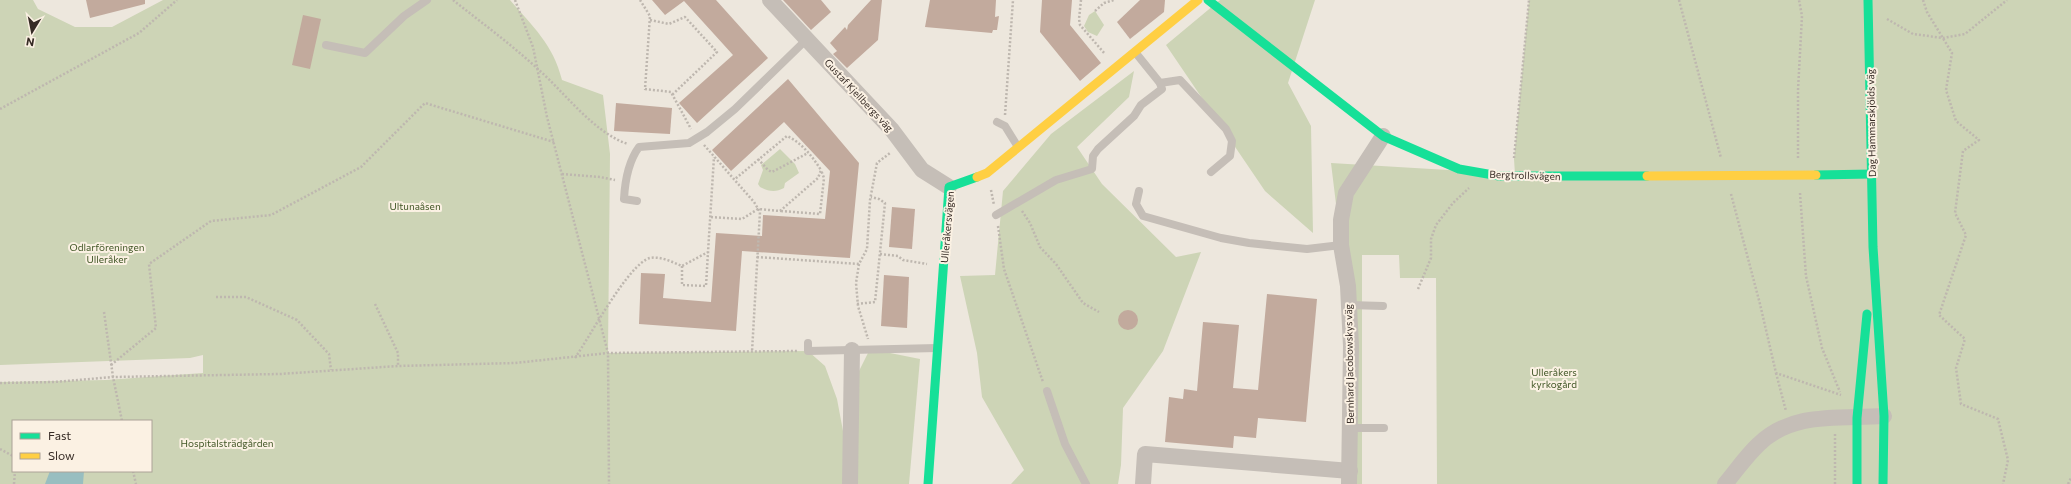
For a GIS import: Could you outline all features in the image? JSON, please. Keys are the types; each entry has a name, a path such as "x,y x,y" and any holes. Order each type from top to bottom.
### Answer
{"street":[{"name":"Gustaf Kjellbergs väg","path":"770,0 892,130 922,170 950,187"},
{"name":"Ulleråkersvägen","path":"928,484 950,187 987,173 1198,0"},
{"name":"Bergtrollsvägen","path":"1208,0 1349,108 1383,136 1459,169 1499,176 1798,176 1872,174"},
{"name":"Dag Hammarskjölds väg","path":"1868,4 1873,247 1884,416 1883,484"},
{"name":"Bernhard Jacobowskys väg","path":"1350,477 1351,346 1349,305 1341,245 1341,220 1346,193 1383,136"},
{"name":"Dag Hammarskjölds väg","path":"1857,484 1857,418 1873,247"},
{"path":"850,484 852,350"},
{"path":"1725,484 1759,444 1789,425 1809,419 1884,416"},
{"path":"1143,484 1145,454 1350,477"}],"lane":[{"path":"326,45 365,53 404,16 427,0"},
{"path":"636,201 624,199 625,183 632,157 639,147 689,143 698,138 735,109 807,39"},
{"path":"996,215 1056,180 1092,169 1093,156 1098,150 1134,116 1141,106 1162,89 1160,83 1134,52"},
{"path":"1160,83 1180,80 1226,129 1232,141 1230,156 1211,172"},
{"path":"1001,124 1018,148"},
{"path":"1139,191 1136,204 1142,216 1221,238 1308,250 1341,245"},
{"path":"1349,305 1383,306"},
{"path":"808,347 852,350 938,348"},
{"path":"1047,391 1065,444 1086,484"},
{"path":"1350,428 1384,428"}],"path":[{"path":"0,109 139,33 177,0"},
{"path":"453,0 540,70 583,115 619,141 639,147"},
{"path":"515,0 534,47 554,142 608,353 609,484"},
{"path":"640,0 650,16 645,89 671,92 690,128 735,179 754,202 760,212 752,352"},
{"path":"1001,124 1013,0"},
{"path":"1081,0 1080,25 1109,58"},
{"path":"1095,11 1104,3 1114,0"},
{"path":"1499,176 1508,170 1514,159 1529,0"},
{"path":"1679,0 1760,304 1789,425"},
{"path":"1776,373 1841,395 1822,348 1806,276 1798,176 1798,90 1802,16 1799,0"},
{"path":"1923,0 1927,12 1952,53 1946,90 1956,121 1979,140 1963,151 1955,213 1966,234 1939,315 1965,339 1956,368 1961,404 1998,419 2008,460 2002,484"},
{"path":"1868,4 1913,34 1944,38 1965,34 2007,0"},
{"path":"650,20 669,24 685,17 717,52 672,95"},
{"path":"111,365 156,328 149,264 211,221 270,215 361,167 425,103 554,142"},
{"path":"711,217 742,219 758,209 820,214 824,178 821,170 796,140 787,136 735,179"},
{"path":"870,349 858,304 856,283 859,264 867,249 870,197 877,163 902,145"},
{"path":"758,159 768,170 772,172 808,153"},
{"path":"682,266 682,285 706,286 714,156"},
{"path":"780,211 818,178 821,170"},
{"path":"987,173 996,215 1004,269 1047,391"},
{"path":"562,174 600,177 625,183"},
{"path":"1418,289 1431,258 1431,239 1436,225 1453,203 1473,186"},
{"path":"858,304 875,302 885,203 880,199 870,197"},
{"path":"1016,203 1030,223 1040,248 1056,264 1083,303 1099,312"},
{"path":"682,266 708,252"},
{"path":"880,254 898,256 903,260 932,265"},
{"path":"757,257 859,264"},
{"path":"575,358 599,320 638,264 650,258 662,258 682,266"},
{"path":"216,297 246,297 297,320 329,354 331,370"},
{"path":"375,304 398,353 398,366"},
{"path":"104,312 111,365 122,420"},
{"path":"0,383 54,382 113,377 280,374 398,366 515,363 575,358 608,353 752,352 808,347"},
{"path":"0,449 12,455"},
{"path":"14,484 15,472"},
{"path":"133,472 136,484"},
{"path":"2068,484 2071,478"}],"green space":[{"name":"Ultunaåsen","path":"0,0 33,0 38,9 75,27 112,27 163,0 510,0 548,46 558,67 562,80 603,95 610,154 608,353 808,351 825,366 837,399 846,447 844,484 0,484 0,382 106,380 203,373 203,355 190,358 0,365"},
{"path":"1220,0 1315,0 1288,83 1311,126 1313,233 1265,191 1166,45"},
{"name":"Ulleråkers kyrkogård","path":"1529,0 2071,0 2071,484 1437,484 1436,278 1400,278 1399,255 1362,255 1362,484 1349,484 1341,245 1331,163 1515,174 1514,159"},
{"path":"1095,11 1104,25 1097,36 1088,32 1084,26 1089,15"},
{"path":"1134,71 1129,97 1077,147 1102,184 1176,257 1201,252 1163,351 1123,408 1121,465 1118,484 1011,484 1024,470 982,397 977,353 960,276 995,275 1003,191 1051,134"},
{"path":"780,149 795,164 799,173 785,183 784,188 781,190 766,190 758,184 763,170 761,165"},
{"path":"870,349 920,359 909,484 854,484 857,375"}],"water":[{"path":"50,472 84,472 83,484 45,484"}],"building":[{"path":"86,0 145,0 145,4 90,18"},
{"path":"652,0 716,0 768,58 697,123 679,103 733,55 684,1 665,15"},
{"path":"783,0 821,0 831,12 811,30"},
{"path":"871,0 882,0 878,40 847,68 833,54 837,51 830,43 845,27 847,30 848,25"},
{"path":"930,0 996,0 995,17 999,16 997,30 993,30 992,33 925,27"},
{"path":"1042,0 1072,0 1070,25 1101,63 1080,81 1040,32"},
{"path":"1140,0 1165,0 1164,12 1130,39 1117,22"},
{"path":"303,15 321,19 310,69 292,65"},
{"path":"788,79 859,163 850,258 742,251 736,331 639,324 641,273 665,274 663,298 711,302 716,233 762,236 763,215 825,219 830,171 784,122 731,171 712,150"},
{"path":"616,103 672,108 670,134 614,131"},
{"path":"892,207 915,209 912,249 889,247"},
{"path":"884,275 909,277 907,328 881,326"},
{"path":"1267,294 1317,299 1306,422 1258,418 1256,438 1234,436 1233,448 1165,442 1169,397 1183,399 1184,389 1197,391 1203,322 1239,325 1233,388 1258,390"},
{"path":"1128,310 1135,313 1138,320 1135,327 1128,330 1121,327 1118,320 1121,313"}],"traffic: fast":[{"path":"1208,0 1383,136 1459,169 1499,176 1647,176"},
{"path":"1868,0 1873,247 1884,416 1883,484"},
{"path":"1816,175 1872,174"},
{"path":"928,484 949,187 977,177"},
{"path":"1857,484 1857,418 1867,314"}],"traffic: slow":[{"path":"977,177 987,173 1198,0"},
{"path":"1647,176 1816,175"}],"park label":[{"name":"Odlarföreningen Ulleråker","path":"107,252"},
{"name":"Hospitalsträdgården","path":"227,443"}]}
